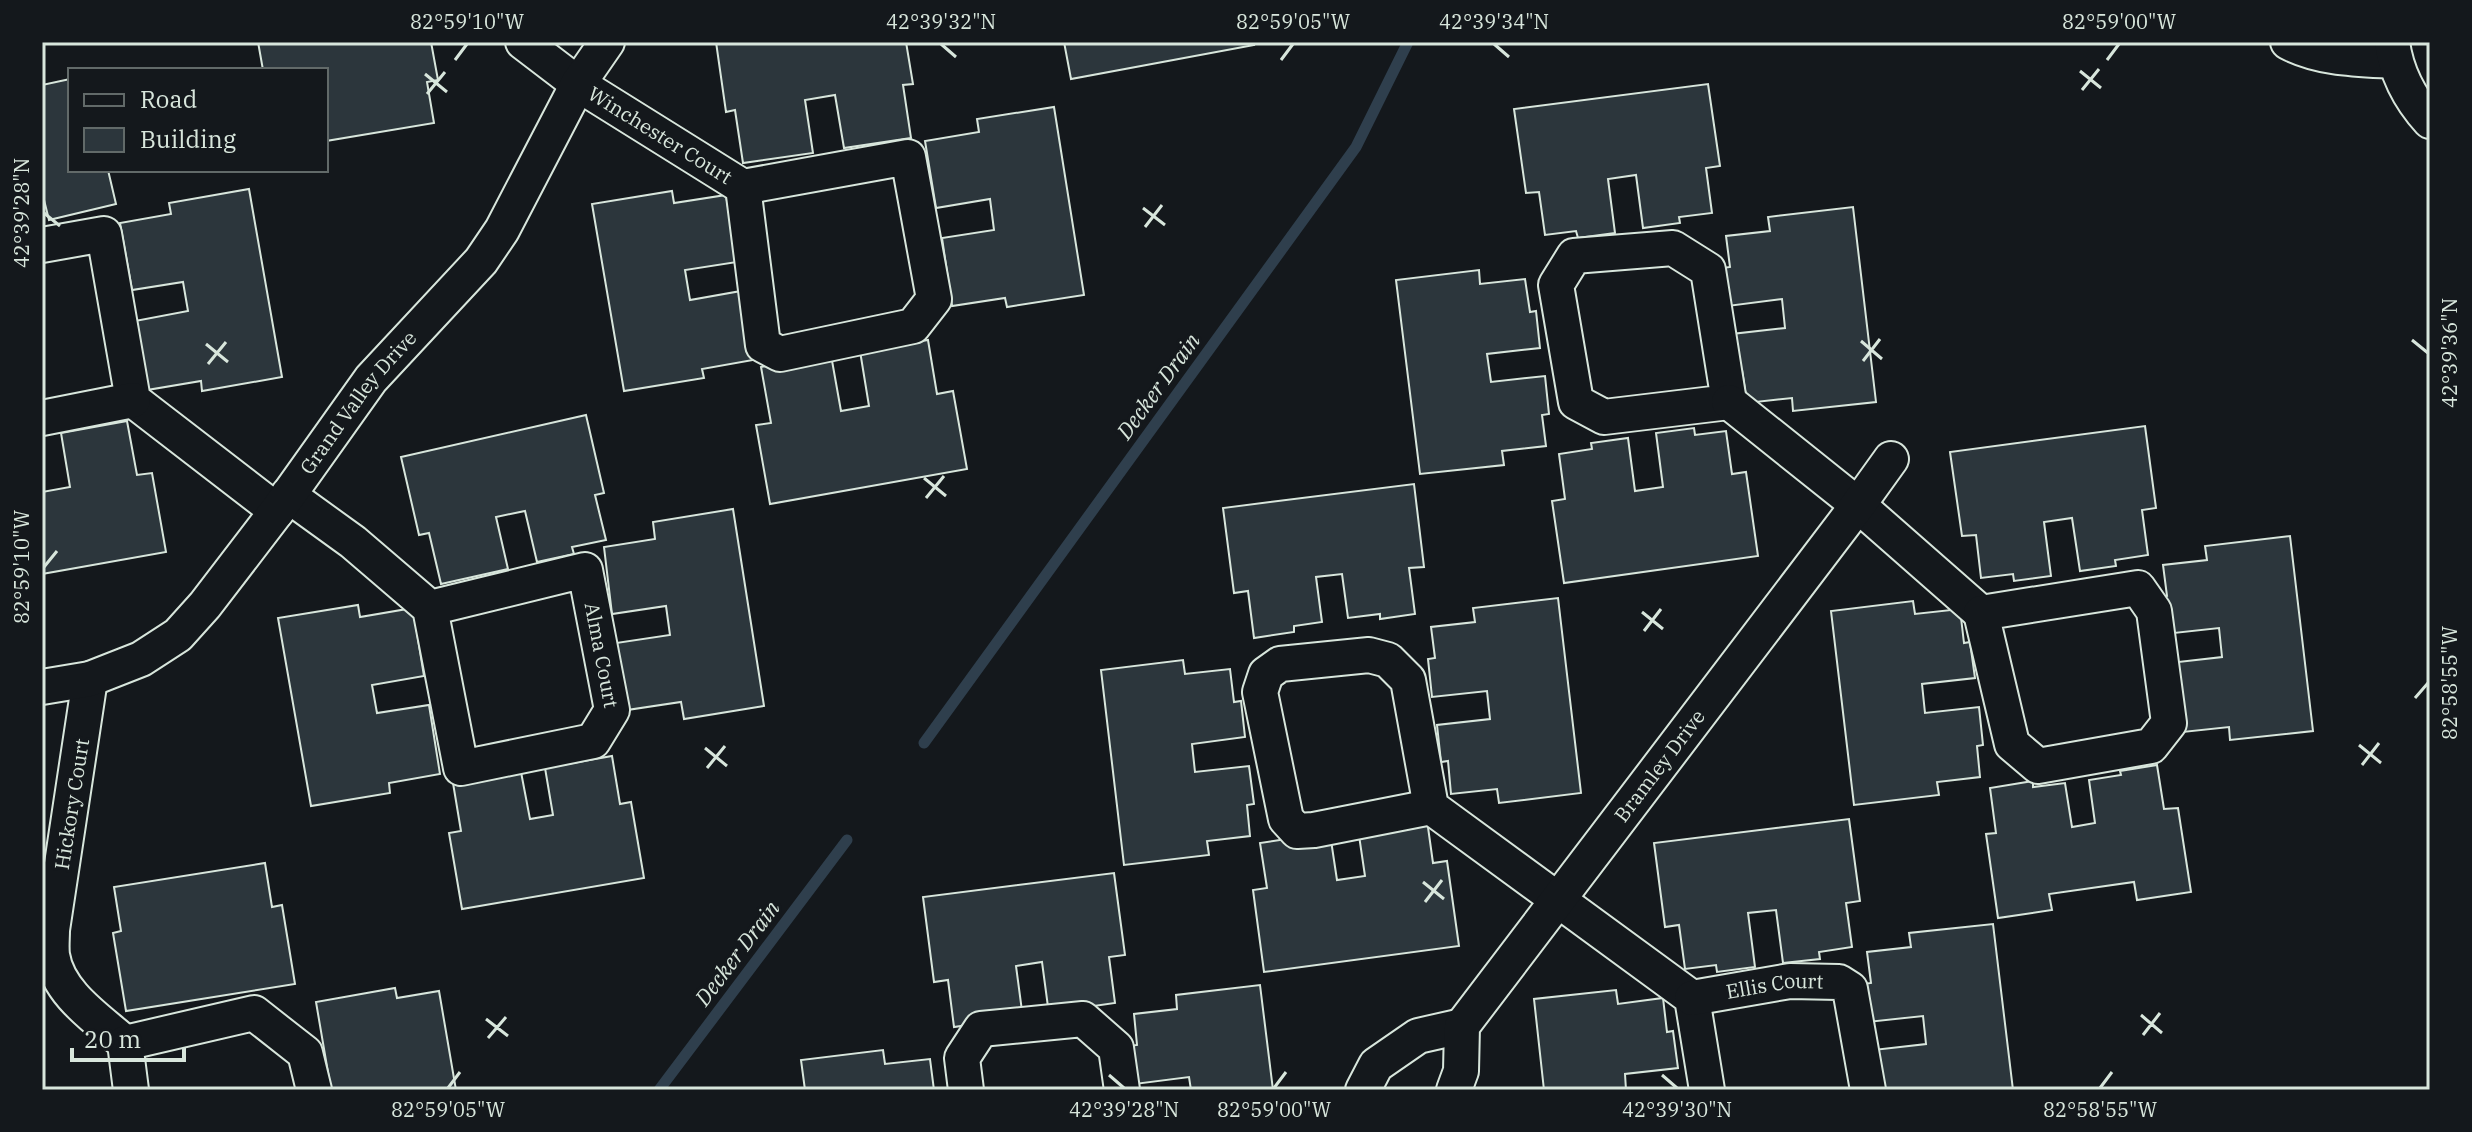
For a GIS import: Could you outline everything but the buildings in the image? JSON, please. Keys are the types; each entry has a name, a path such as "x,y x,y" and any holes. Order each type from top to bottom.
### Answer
{"street":[{"name":"Winchester Court","path":"523,42 578,84 743,187 908,157 934,299 913,326 780,354 763,345 743,187"},
{"name":"Grand Valley Drive","path":"42,687 90,679 141,659 178,635 205,605 371,379 481,261 502,230 578,84 607,42"},
{"path":"2288,42 2317,53 2353,59 2393,51 2404,85 2430,121"},
{"path":"42,245 104,234 133,400 282,503 353,542 430,608"},
{"path":"1729,402 1604,417 1576,402 1556,285 1574,256 1673,248 1708,270 1729,402 1858,505 1981,613 2012,744 2038,766 2151,746 2169,723 2154,611 2138,588 1981,613"},
{"path":"42,418 133,400"},
{"name":"Bramley Drive","path":"1462,1026 1891,459"},
{"name":"Alma Court","path":"585,570 612,710 593,741 461,768 430,608 585,570"},
{"path":"1431,807 1297,831 1286,819 1260,692 1266,674 1280,664 1369,655 1388,660 1408,680 1431,807 1692,998 1707,1090"},
{"name":"Hickory Court","path":"90,679 52,930 52,956 63,984 125,1043"},
{"name":"Ellis Court","path":"1692,998 1790,981 1839,982 1850,989 1868,1090"},
{"path":"131,1090 125,1043 254,1013 305,1053 314,1090"},
{"path":"966,1090 962,1058 981,1029 1083,1019 1116,1048 1122,1090"},
{"path":"1363,1090 1376,1065 1418,1036 1462,1026 1461,1071 1454,1090"}],"waterway":[{"name":"Decker Drain","path":"924,743 1356,147 1408,42"},
{"name":"Decker Drain","path":"659,1090 847,840"}]}
